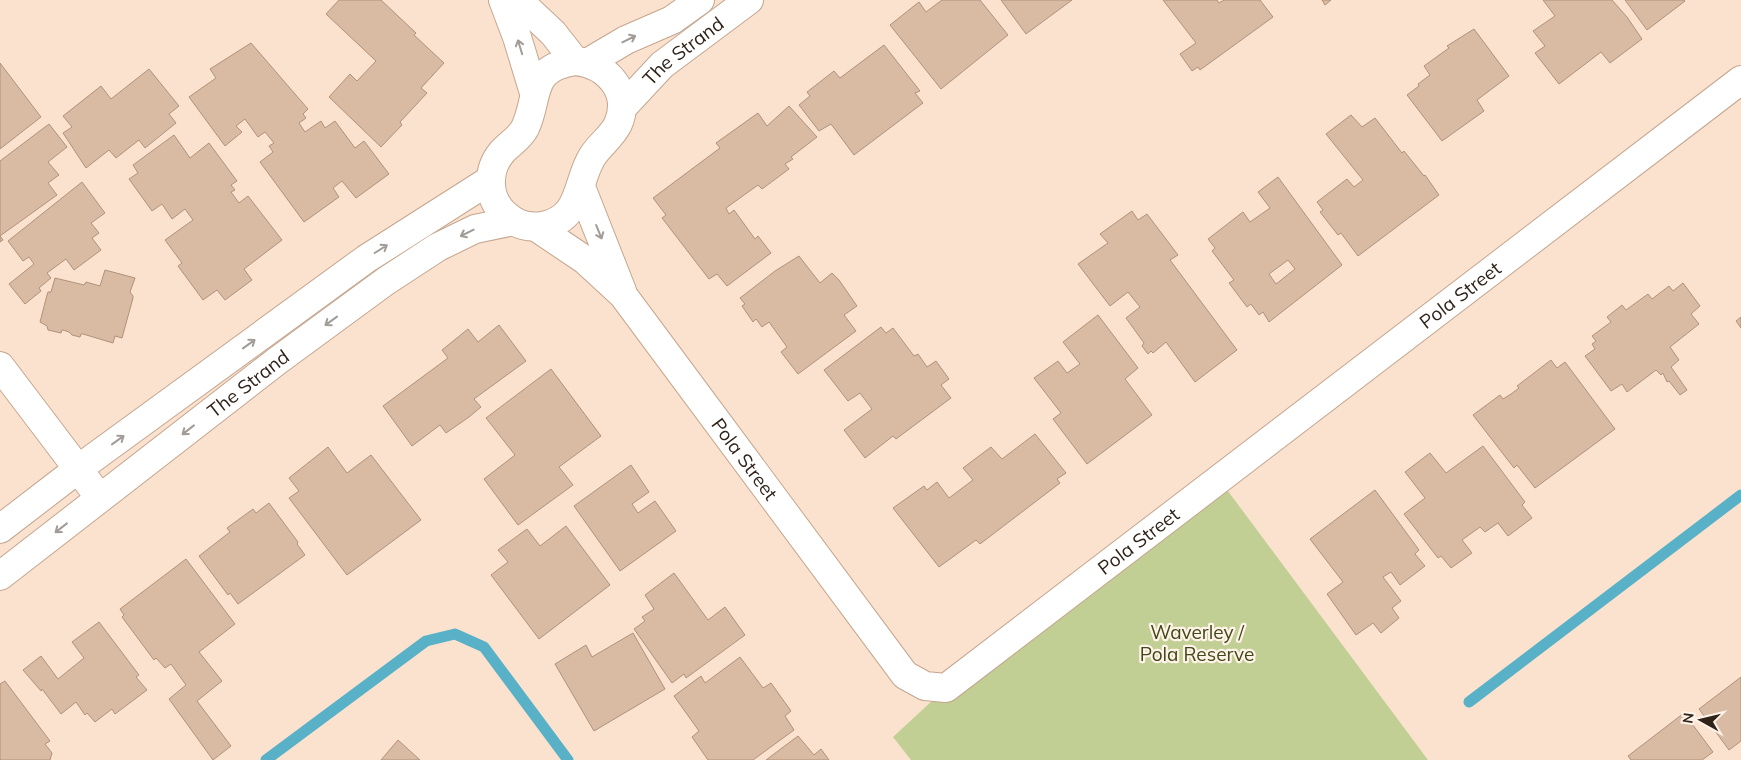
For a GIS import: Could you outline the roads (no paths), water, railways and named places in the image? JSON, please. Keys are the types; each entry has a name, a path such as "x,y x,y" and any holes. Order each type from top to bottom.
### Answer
{"street":[{"path":"503,0 534,93"},
{"path":"518,0 581,62 601,69 614,82 622,108"},
{"name":"The Strand","path":"0,529 78,469 366,259 490,180 500,154 520,135 525,127 534,93 542,77 549,71 557,66 581,62 672,20 700,0"},
{"name":"The Strand","path":"0,576 277,361 386,281 438,247 475,229 554,223 569,212 578,196 582,178 592,156 617,126 622,108 662,65 749,0"},
{"name":"Pola Street","path":"490,180 498,206 503,213 585,260 623,295 905,674 925,686 946,688 1741,80"},
{"name":"Pola Street","path":"581,187 623,295"},
{"path":"0,366 100,498"}],"waterway":[{"path":"1469,702 1741,495"},
{"path":"266,760 426,641 455,634 484,647 568,760"}],"park label":[{"name":"Waverley / Pola Reserve","path":"1197,643"}]}
